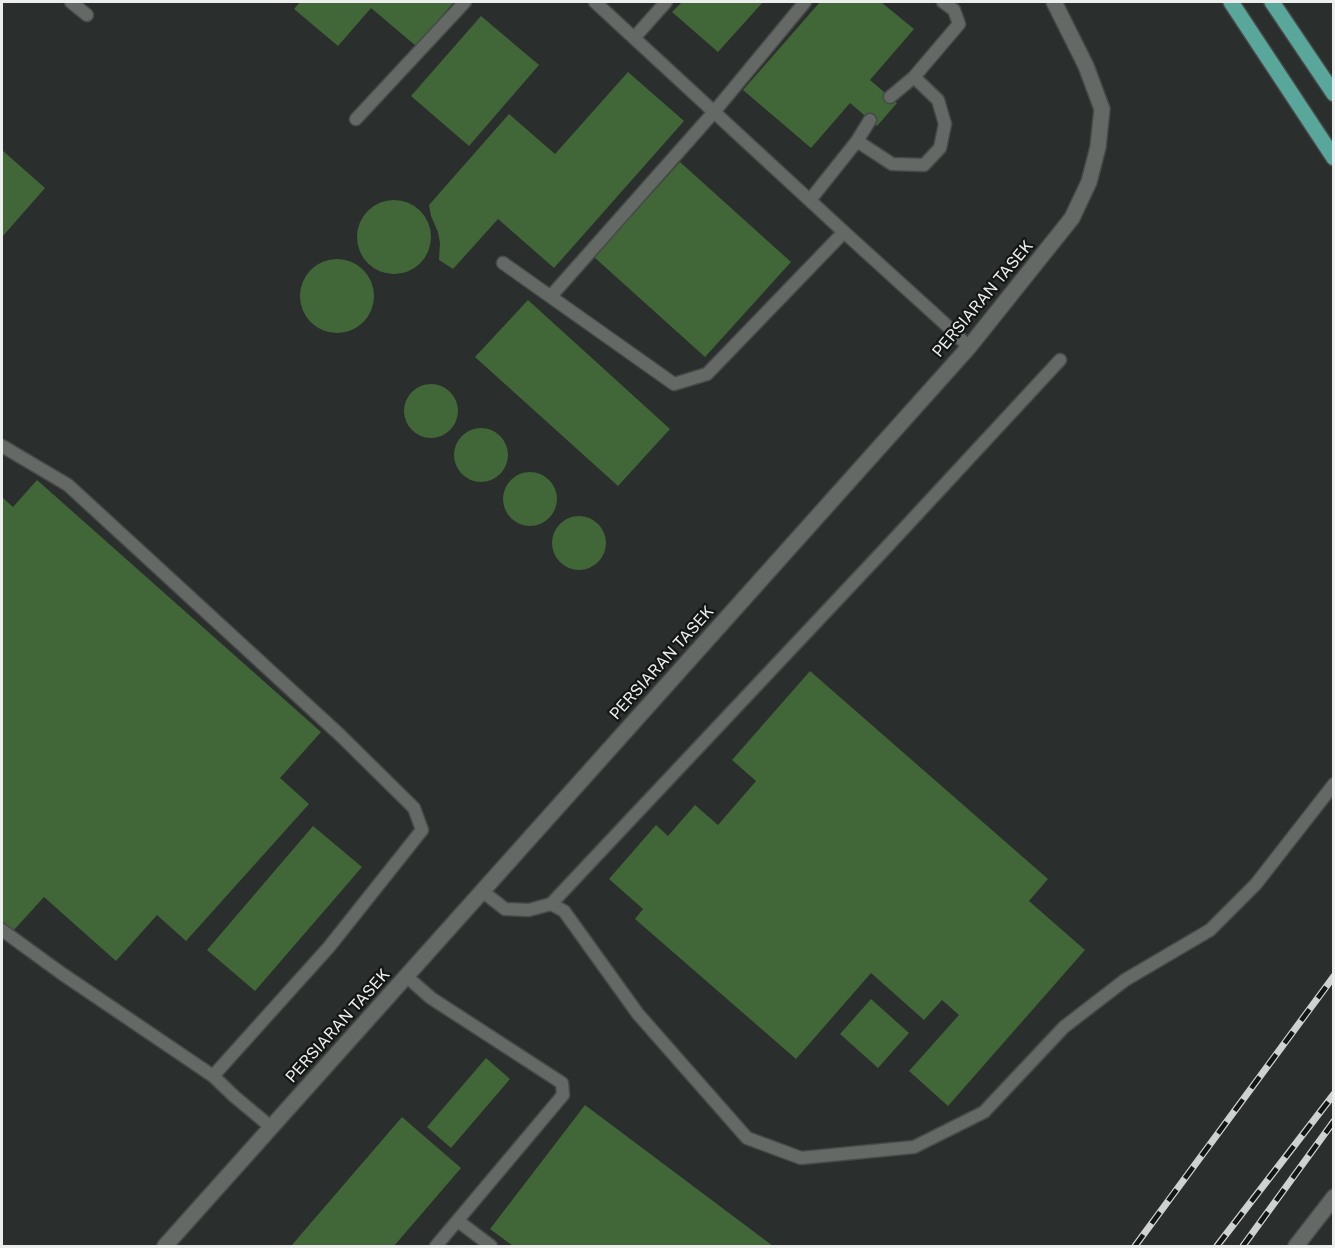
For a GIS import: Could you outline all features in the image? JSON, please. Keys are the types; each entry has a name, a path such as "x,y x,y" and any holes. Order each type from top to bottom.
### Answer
{"main road":[{"path":"1231,2 1334,159"},
{"path":"1272,2 1334,94"}],"street":[{"name":"PERSIARAN TASEK","path":"165,1246 969,347 1072,218 1089,182 1098,147 1102,109 1086,66 1054,2"},
{"path":"1296,1246 1334,1197"}],"lane":[{"path":"71,2 87,15"},
{"path":"356,119 465,2"},
{"path":"595,2 969,347"},
{"path":"634,38 666,2"},
{"path":"551,296 714,112 805,2"},
{"path":"890,97 914,77 959,24 954,10 943,2"},
{"path":"857,141 892,164 924,165 940,148 945,124 938,100 914,77"},
{"path":"810,200 857,141 870,120"},
{"path":"503,263 674,384 707,375 844,232"},
{"path":"482,891 505,909 530,910 551,904 1060,360"},
{"path":"2,446 68,485 348,743 414,808 422,830 329,947 213,1076"},
{"path":"551,904 564,911 638,1014 747,1138 801,1158 914,1147 984,1112 1064,1027 1125,980 1210,930 1256,884 1334,784"},
{"path":"2,930 213,1076 271,1127"},
{"path":"406,976 431,998 562,1083 563,1095 436,1246"},
{"path":"458,1221 491,1246"}],"building":[{"path":"300,2 454,2 416,46 371,8 338,46 294,9"},
{"path":"682,2 763,2 718,52 672,12"},
{"path":"820,2 881,2 914,29 870,80 897,103 877,126 850,103 811,148 743,90"},
{"path":"481,16 539,65 469,146 411,96"},
{"path":"628,72 684,121 554,268 498,219 453,269 439,260 438,232 429,205 509,114 555,154"},
{"path":"2,150 45,188 2,237"},
{"path":"680,162 791,262 705,357 594,257"},
{"path":"394,200 408,203 420,211 428,223 431,237 428,251 420,263 408,271 394,274 380,271 368,263 360,251 357,237 360,223 368,211 380,203"},
{"path":"337,259 351,262 363,270 371,282 374,296 371,310 363,322 351,330 337,333 323,330 311,322 303,310 300,296 303,282 311,270 323,262"},
{"path":"528,300 670,429 618,486 475,357"},
{"path":"431,384 441,386 450,392 456,401 458,411 456,421 450,430 441,436 431,438 421,436 412,430 406,421 404,411 406,401 412,392 421,386"},
{"path":"481,428 491,430 500,436 506,445 508,455 506,465 500,474 491,480 481,482 471,480 462,474 456,465 454,455 456,445 462,436 471,430"},
{"path":"530,472 540,474 549,480 555,489 557,499 555,509 549,518 540,524 530,526 520,524 511,518 505,509 503,499 505,489 511,480 520,474"},
{"path":"37,480 321,732 280,778 309,804 186,941 157,915 116,961 44,897 13,931 2,921 2,497 13,507"},
{"path":"579,516 589,518 598,524 604,533 606,543 604,553 598,562 589,568 579,570 569,568 560,562 554,553 552,543 554,533 560,524 569,518"},
{"path":"810,671 1048,879 1029,901 1085,950 948,1106 909,1071 959,1015 942,1000 924,1020 871,973 796,1059 635,919 643,909 609,879 656,825 668,836 695,805 718,825 756,781 732,760"},
{"path":"313,826 362,867 255,991 207,950"},
{"path":"871,999 909,1033 878,1068 840,1034"},
{"path":"486,1058 510,1079 451,1148 427,1127"},
{"path":"585,1105 773,1246 513,1246 490,1229"},
{"path":"402,1117 461,1168 394,1246 291,1246"}],"railway":[{"path":"1135,1246 1334,976"},
{"path":"1217,1246 1334,1094"},
{"path":"1243,1246 1334,1121"}]}
